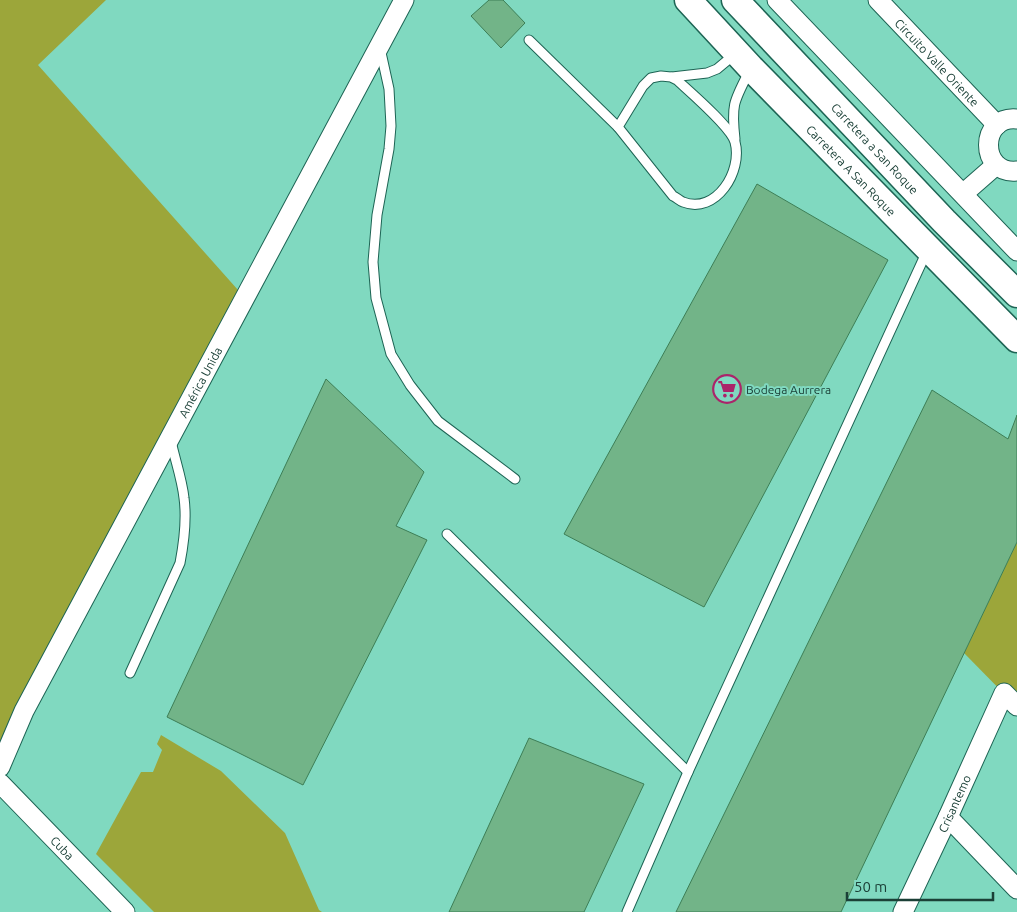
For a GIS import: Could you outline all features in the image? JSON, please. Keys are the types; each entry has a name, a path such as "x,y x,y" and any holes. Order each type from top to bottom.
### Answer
{"main road":[{"name":"Carretera A San Roque","path":"688,0 744,60 1017,339"},
{"name":"Carretera a San Roque","path":"735,0 944,221 1017,294"}],"street":[{"name":"América Unida","path":"0,766 24,711 404,0"},
{"path":"777,0 964,193 1017,251"},
{"name":"Circuito Valle Oriente","path":"878,0 997,125"},
{"path":"1017,119 1005,120 997,125 991,132 988,141 988,150 996,165 1004,170 1017,172"},
{"path":"964,193 996,165"},
{"name":"Crisantemo","path":"903,912 948,818 1010,700"},
{"name":"Cuba","path":"0,783 125,912"},
{"path":"948,818 1017,889"}],"lane":[{"path":"529,40 618,127 673,196 683,202 696,204 708,201 724,190 732,178 737,154 732,118 734,100 744,60"},
{"path":"380,45 389,89 391,126 389,149 377,215 373,262 376,298 391,354 410,385 438,420 515,479"},
{"path":"618,127 643,86 651,78 707,73 744,60"},
{"path":"671,77 677,80 712,113 734,140"},
{"path":"627,912 688,772 928,249"},
{"path":"130,673 180,563 184,544 186,520 184,497 170,439"},
{"path":"447,534 688,772"}],"green space":[{"path":"0,0 106,0 38,65 238,290 0,752"},
{"path":"1017,542 1017,707 964,653"},
{"path":"161,735 221,771 285,833 319,910 322,912 154,912 96,854 141,772 153,772 162,750 157,744"}],"building":[{"path":"489,0 503,0 525,23 501,48 471,16"},
{"path":"757,184 888,260 704,607 564,534"},
{"path":"326,379 424,472 396,526 427,540 303,785 167,717"},
{"path":"932,390 1008,439 1017,415 1017,542 841,912 676,912"},
{"path":"529,738 644,784 584,912 449,912"}],"place":[{"name":"Bodega Aurrera","path":"727,389"}]}
